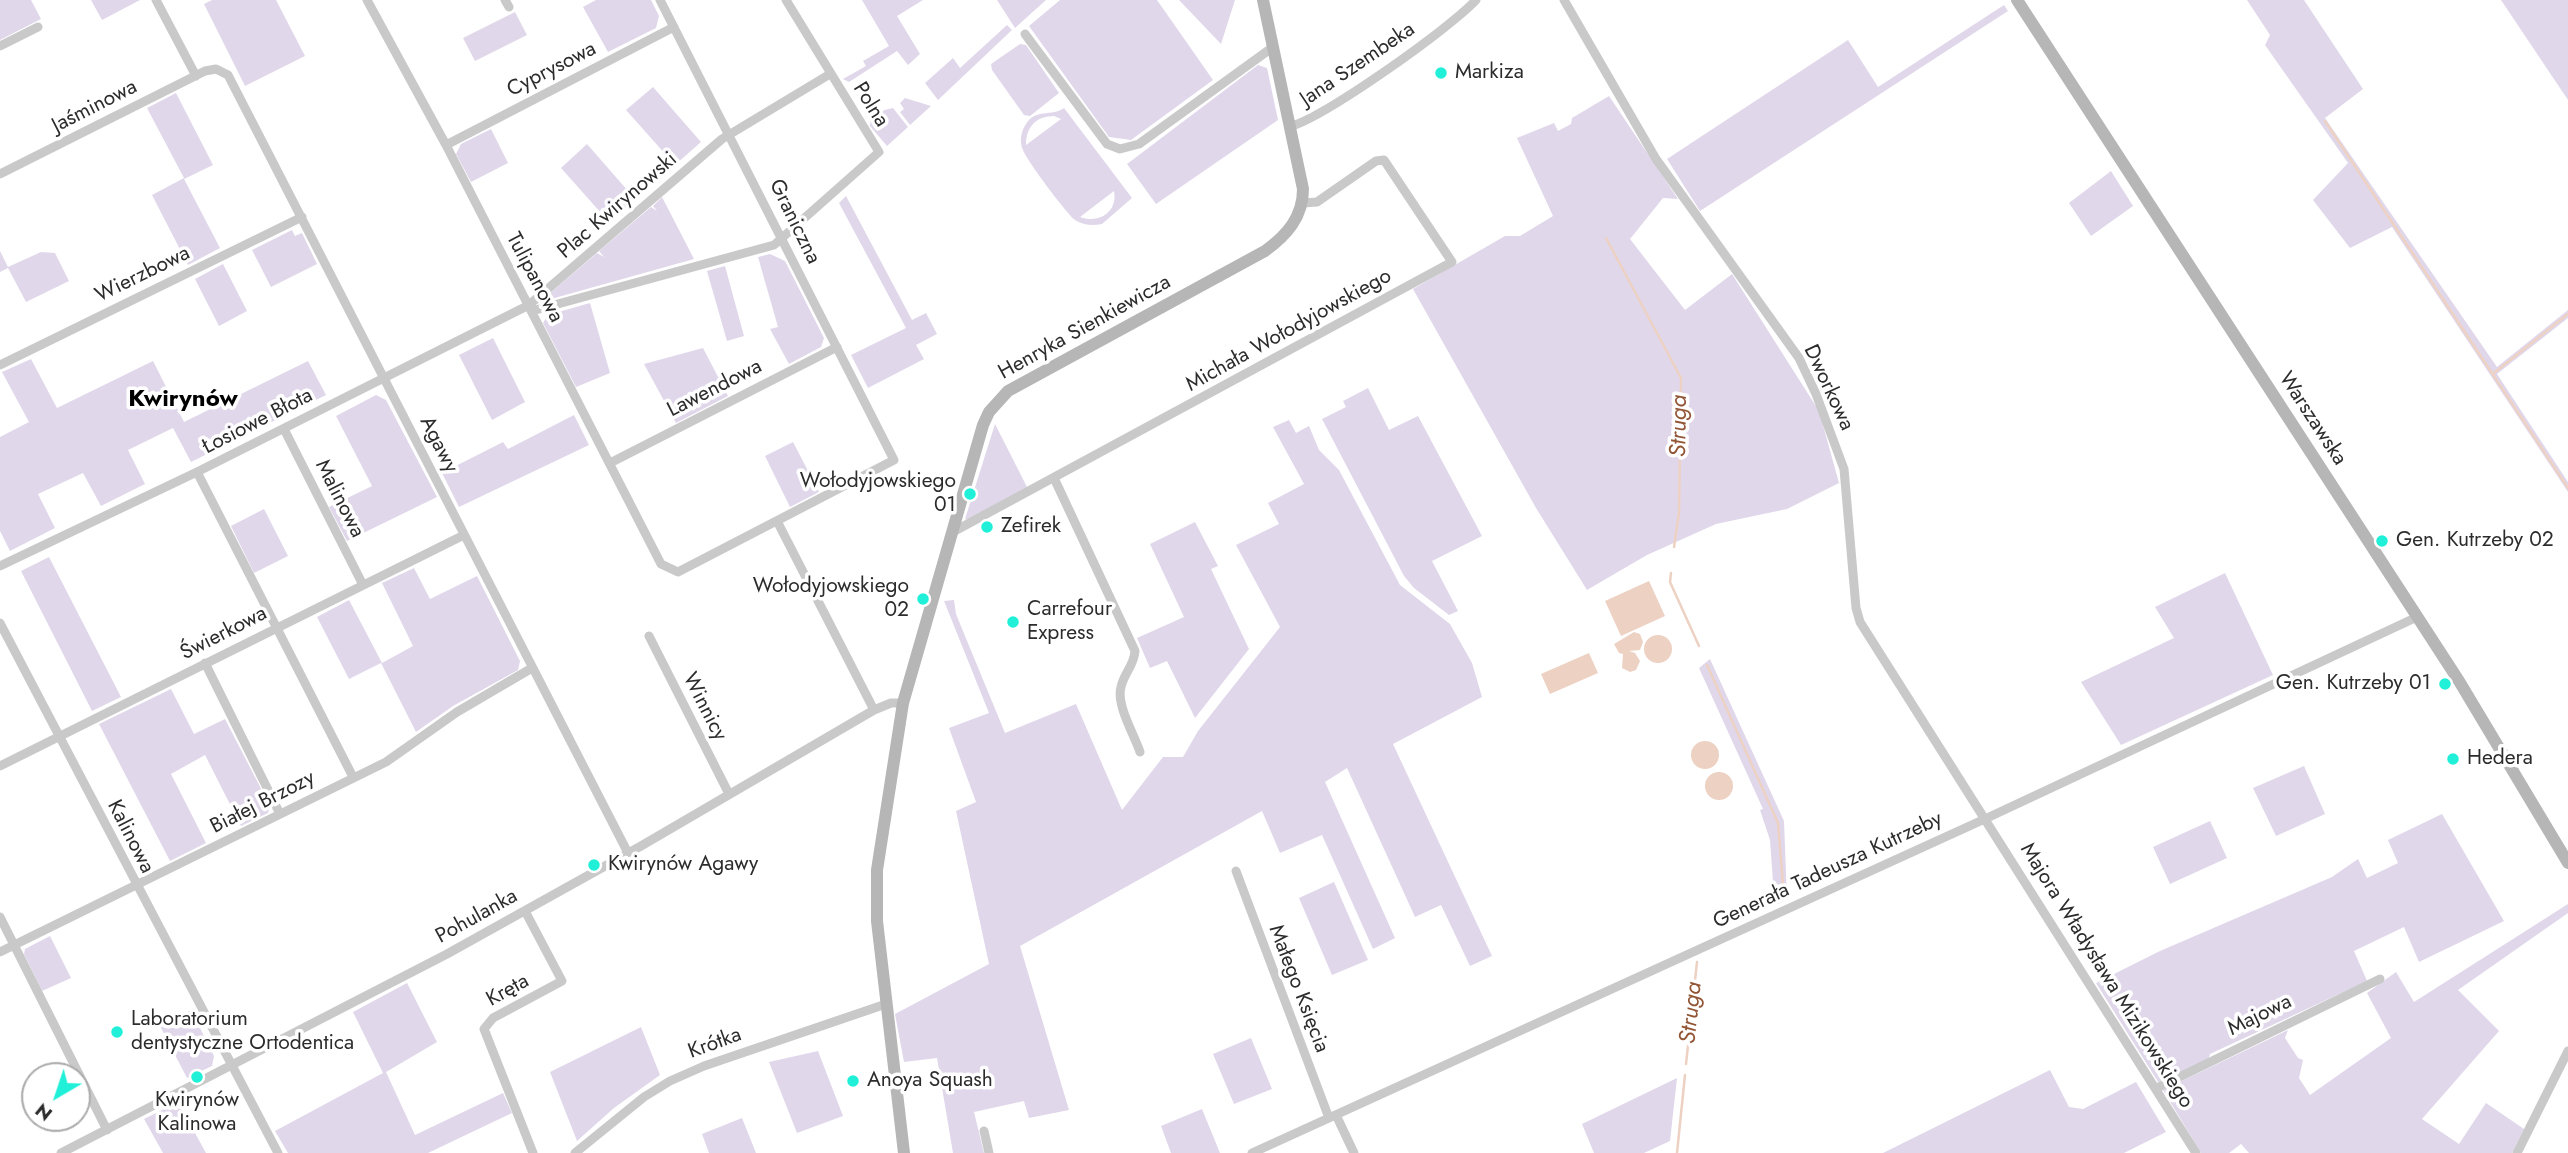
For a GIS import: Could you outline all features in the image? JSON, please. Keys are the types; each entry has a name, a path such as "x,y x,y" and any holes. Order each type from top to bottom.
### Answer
{"street":[{"path":"156,0 201,73"},
{"name":"Tulipanowa","path":"368,0 531,308 661,564 670,571 683,570 777,521"},
{"name":"Graniczna","path":"660,0 894,460 777,521"},
{"name":"Polna","path":"782,239 879,152 786,0"},
{"path":"1263,0 1303,203"},
{"name":"Jana Szembeka","path":"1289,127 1301,124 1345,96 1436,33 1476,0"},
{"name":"Dworkowa","path":"1564,0 1656,159 1799,358 1816,394 1844,469 1856,608 1860,622 1987,818"},
{"name":"Warszawska","path":"2017,0 2417,617 2522,782 2568,863"},
{"path":"0,46 38,27"},
{"name":"Cyprysowa","path":"446,145 674,27"},
{"path":"1025,34 1107,144 1120,149 1139,144 1273,47"},
{"name":"Agawy","path":"201,73 222,71 233,81 628,853"},
{"name":"Jaśminowa","path":"1,172 201,73"},
{"name":"Plac Kwirynowski","path":"531,308 730,134 830,74"},
{"name":"Michała Wołodyjowskiego","path":"951,533 1452,262 1384,160 1376,161 1317,202 1303,203"},
{"name":"Henryka Sienkiewicza","path":"904,1153 877,921 877,870 903,703 983,425 997,400 1026,379 1265,251 1285,236 1303,203"},
{"name":"Wierzbowa","path":"0,365 302,217"},
{"path":"531,308 774,245 782,239"},
{"name":"Łosiowe Błota","path":"0,566 531,308"},
{"name":"Lawendowa","path":"610,463 837,347"},
{"name":"Malinowa","path":"284,429 363,585"},
{"path":"197,472 353,777"},
{"path":"1054,478 1135,650 1134,662 1123,680 1120,698 1140,752"},
{"path":"777,521 874,710"},
{"name":"Świerkowa","path":"0,766 464,535"},
{"name":"Generała Tadeusza Kutrzeby","path":"1252,1153 1987,818 2417,617"},
{"name":"Kalinowa","path":"0,623 135,886 278,1153"},
{"name":"Winnicy","path":"649,636 729,794"},
{"path":"205,663 281,814"},
{"name":"Białej Brzozy","path":"0,952 386,762 457,712 532,668"},
{"name":"Pohulanka","path":"61,1153 231,1067 525,911 874,710 891,703 903,703"},
{"name":"Majora Władysława Mizikowskiego","path":"1987,818 2196,1153"},
{"name":"Małego Księcia","path":"1236,871 1332,1117 1354,1153"},
{"name":"Kręta","path":"525,911 562,981 493,1018 484,1028 533,1153"},
{"path":"0,917 107,1130"},
{"name":"Majowa","path":"2157,1088 2380,979"},
{"name":"Krótka","path":"575,1153 644,1097 670,1081 886,1004"},
{"path":"2517,1153 2568,1051"},
{"path":"984,1131 989,1153"}],"shaded area":[{"path":"0,0 31,0 41,19 0,40"},
{"path":"91,0 140,0 102,20"},
{"path":"212,0 276,0 305,56 245,86 204,4"},
{"path":"596,0 651,0 659,16 656,28 608,52 583,7"},
{"path":"862,0 923,0 897,16 920,54 908,65 897,51 849,82 843,79 866,66 863,61 889,46"},
{"path":"997,0 1046,0 1015,28"},
{"path":"1060,0 1157,0 1213,80 1131,140 1109,137 1029,26"},
{"path":"1179,0 1235,0 1221,44"},
{"path":"2247,0 2304,0 2363,89 2325,118 2497,367 2568,310 2568,318 2497,374 2568,482 2568,492 2392,227 2350,248 2313,200 2348,163 2265,45 2270,35"},
{"path":"2501,0 2568,0 2568,100"},
{"path":"2004,5 2008,11 1700,211 1667,159 1848,40 1878,87"},
{"path":"515,12 527,35 475,61 463,38"},
{"path":"1007,25 1012,30 938,100 925,83 953,58 960,68"},
{"path":"1020,44 1026,45 1059,93 1030,116 1024,115 992,70 991,64"},
{"path":"1258,65 1267,68 1278,120 1156,204 1127,164"},
{"path":"653,87 701,142 675,165 626,110"},
{"path":"176,93 213,165 184,179 220,248 188,265 152,195 184,178 147,108"},
{"path":"1609,96 1678,199 1663,198 1630,239 1685,310 1732,274 1819,411 1839,483 1787,509 1716,524 1647,555 1587,590 1536,508 1413,289 1505,236 1520,236 1553,216 1517,138 1554,123 1558,131 1571,124 1572,118"},
{"path":"905,98 931,106 910,125 900,112 904,109 900,103"},
{"path":"893,108 908,127 887,146 870,126 875,115"},
{"path":"1064,108 1132,198 1102,224 1088,225 1075,220 1039,175 1022,147 1022,133 1030,119 1039,114","holes":["1054,116 1061,119 1026,145 1033,124 1042,118","1114,191 1113,205 1106,214 1094,219 1080,217"]},
{"path":"491,129 508,163 471,182 456,154 461,144"},
{"path":"587,144 635,199 609,222 561,168"},
{"path":"2111,171 2133,206 2091,236 2069,203"},
{"path":"846,196 912,320 926,313 937,334 916,345 924,359 868,388 851,355 906,328 839,203"},
{"path":"662,197 694,259 551,299 549,294 597,253 604,257 599,251 651,207 657,211 653,206"},
{"path":"292,230 295,236 302,233 317,264 271,287 252,250"},
{"path":"0,251 8,267 41,252 55,253 69,281 26,302 8,268 0,272"},
{"path":"770,254 785,261 824,338 821,347 789,364 770,329 778,327 758,257"},
{"path":"223,264 247,311 219,326 195,279"},
{"path":"725,266 744,336 727,341 707,271"},
{"path":"590,303 610,373 576,387 543,323 548,315"},
{"path":"493,338 525,402 492,420 459,355"},
{"path":"703,348 728,396 676,423 644,364"},
{"path":"31,359 57,408 153,361 184,422 308,361 326,395 191,462 173,428 128,450 145,484 101,506 83,473 38,494 55,528 10,551 0,531 0,437 29,422 2,372"},
{"path":"1368,388 1389,430 1418,416 1482,536 1432,561 1458,611 1449,615 1414,588 1404,576 1322,419 1346,407 1343,401"},
{"path":"376,395 386,400 437,497 347,541 329,507 372,486 336,416"},
{"path":"574,415 589,445 459,507 442,473 503,442 508,449"},
{"path":"1289,420 1296,433 1309,426 1319,450 1339,470 1400,585 1450,624 1472,663 1482,697 1393,744 1492,956 1470,966 1441,905 1415,917 1347,768 1325,782 1395,938 1373,949 1322,835 1280,853 1262,811 1020,946 1069,1110 1029,1118 1024,1101 974,1112 984,1153 953,1153 937,1058 904,1062 895,1014 989,964 956,811 976,802 949,728 989,713 944,601 954,600 956,614 1005,733 1076,704 1122,810 1163,757 1183,757 1198,731 1280,627 1236,545 1279,524 1268,503 1304,484 1273,427"},
{"path":"995,424 1027,487 968,520 965,519"},
{"path":"793,442 819,492 790,507 765,456"},
{"path":"264,509 288,556 254,573 231,526"},
{"path":"1195,522 1218,566 1211,569 1249,649 1195,718 1167,661 1150,668 1137,638 1184,617 1150,544"},
{"path":"49,557 121,697 92,711 21,571"},
{"path":"414,568 430,599 477,576 520,661 518,670 453,706 416,732 381,663 349,679 317,617 349,600 382,663 413,646 382,583"},
{"path":"2225,573 2273,675 2121,745 2081,682 2174,638 2155,607"},
{"path":"1649,581 1665,616 1621,636 1605,601"},
{"path":"1634,632 1640,634 1643,642 1640,650 1629,651 1635,653 1640,661 1636,670 1630,672 1622,668 1623,654 1619,653 1614,644"},
{"path":"1658,635 1668,639 1672,649 1668,659 1658,663 1648,659 1644,649 1648,639"},
{"path":"1589,653 1598,673 1550,694 1541,674"},
{"path":"1710,659 1784,821 1787,899 1778,904 1774,896 1770,840 1760,810 1763,809 1699,668"},
{"path":"171,689 194,734 225,719 270,806 268,813 241,826 205,755 171,774 206,843 170,861 99,724"},
{"path":"1705,741 1715,745 1719,755 1715,765 1705,769 1695,765 1691,755 1695,745"},
{"path":"2304,766 2325,814 2276,836 2253,788"},
{"path":"1719,772 1729,776 1733,786 1729,796 1719,800 1709,796 1705,786 1709,776"},
{"path":"2442,814 2504,921 2419,962 2404,927 2354,951 2367,981 2210,1054 2209,1058 2160,1085 2096,983 2160,951 2332,877 2358,859 2367,878 2398,863 2388,840"},
{"path":"2210,821 2227,858 2170,884 2153,847"},
{"path":"1334,882 1368,960 1332,975 1299,898"},
{"path":"2568,904 2568,913 2458,990 2499,1031 2422,1119 2459,1144 2486,1103 2524,1129 2512,1153 2249,1153 2241,1144 2229,1153 2201,1153 2163,1090 2288,1030 2285,1038 2298,1058 2303,1060 2299,1078 2310,1095 2391,1038 2367,993 2396,972 2414,1002"},
{"path":"50,936 71,978 42,991 24,954 25,949"},
{"path":"407,983 437,1042 386,1072 415,1135 503,1093 512,1113 428,1153 288,1153 275,1131 383,1073 353,1012"},
{"path":"191,1010 214,1056 212,1066 187,1078 160,1026"},
{"path":"641,1027 660,1075 614,1108 577,1141 550,1072"},
{"path":"1251,1038 1272,1089 1234,1104 1213,1054"},
{"path":"818,1051 843,1116 797,1133 769,1062"},
{"path":"2050,1070 2069,1107 2083,1109 2136,1082 2166,1132 2124,1153 1883,1153"},
{"path":"1677,1078 1670,1141 1644,1153 1594,1153 1582,1124"},
{"path":"178,1102 206,1153 163,1153 144,1119"},
{"path":"1202,1109 1220,1153 1171,1153 1161,1126"},
{"path":"742,1118 756,1153 709,1153 702,1134"}],"waterway":[{"path":"2325,121 2568,488"},
{"name":"Struga","path":"1606,238 1681,378 1679,513 1674,547"},
{"path":"2494,373 2568,314"},
{"name":"Struga","path":"1671,573 1670,582 1699,646"},
{"name":"Struga","path":"1707,665 1778,823 1784,897"},
{"name":"Struga","path":"1686,1064 1697,962"},
{"name":"Struga","path":"1677,1153 1685,1075"}],"place":[{"name":"Markiza","path":"1441,73"},
{"name":"Wołodyjowskiego 01","path":"970,494"},
{"name":"Zefirek","path":"987,527"},
{"name":"Gen. Kutrzeby 02","path":"2382,541"},
{"name":"Wołodyjowskiego 02","path":"923,599"},
{"name":"Carrefour Express","path":"1013,622"},
{"name":"Gen. Kutrzeby 01","path":"2445,684"},
{"name":"Hedera","path":"2453,759"},
{"name":"Kwirynów Agawy","path":"594,865"},
{"name":"Laboratorium dentystyczne Ortodentica","path":"117,1032"},
{"name":"Kwirynów Kalinowa","path":"197,1077"},
{"name":"Anoya Squash","path":"853,1081"}],"district":[{"name":"Kwirynów","path":"183,400"}]}
